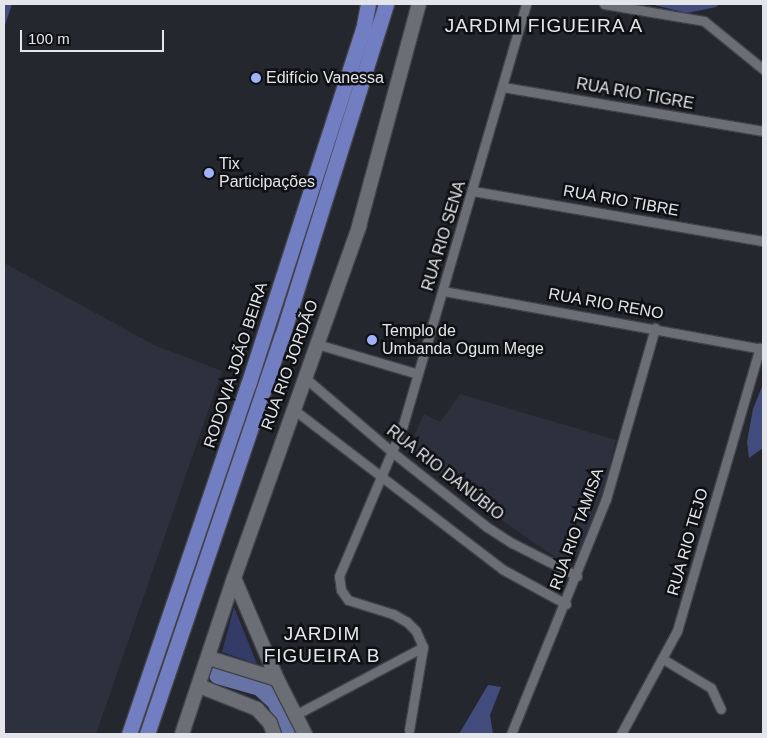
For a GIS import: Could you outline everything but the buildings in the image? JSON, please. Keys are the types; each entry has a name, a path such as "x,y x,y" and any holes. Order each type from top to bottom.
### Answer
{"main road":[{"name":"RODOVIA JOÃO BEIRA","path":"129,734 248,385 363,30 368,4"},
{"name":"RODOVIA JOÃO BEIRA","path":"147,734 288,318 386,4"}],"street":[{"name":"RUA RIO JORDÃO","path":"182,734 209,658 234,578 359,226 419,4"},
{"name":"RUA RIO SENA","path":"423,647 416,631 407,622 393,614 354,603 341,590 340,576 381,474 392,452 418,374 473,191 526,4"},
{"path":"604,4 704,21 763,69"},
{"name":"RUA RIO TIGRE","path":"503,87 763,130"},
{"name":"RUA RIO TIBRE","path":"473,191 763,241"},
{"name":"RUA RIO RENO","path":"443,291 656,328 762,349"},
{"name":"RUA RIO TAMISA","path":"511,734 566,604 606,499 656,328"},
{"path":"317,344 418,374"},
{"name":"RUA RIO TEJO","path":"621,734 664,659 677,631 762,349"},
{"name":"RUA RIO DANÚBIO","path":"304,378 392,452 512,544 577,576"},
{"path":"293,409 381,474 502,568 566,604"},
{"path":"234,578 277,679 305,734"},
{"path":"296,714 423,647"},
{"path":"409,730 423,647"},
{"path":"209,658 277,679"},
{"path":"664,659 711,688 721,709"},
{"path":"199,686 257,709 270,723 274,734"}],"shaded area":[{"path":"4,4 12,4 4,28"},
{"path":"650,4 719,4 716,7 687,13"},
{"path":"4,263 154,345 222,371 96,734 4,734"},
{"path":"763,384 763,448 749,458 747,442 753,409"},
{"path":"460,394 616,440 601,502 586,545 573,560 562,562 484,508 409,447 424,414 440,422"},
{"path":"234,607 257,664 222,652"},
{"path":"488,685 501,687 490,715 493,734 459,734"}],"waterway":[{"path":"218,675 260,687 276,702 291,734"}],"place":[{"name":"Edifício Vanessa","path":"256,78"},
{"name":"Tix Participações","path":"209,173"},
{"name":"Templo de Umbanda Ogum Mege","path":"372,340"}],"district":[{"name":"JARDIM FIGUEIRA A","path":"544,26"},
{"name":"JARDIM FIGUEIRA B","path":"322,645"}]}
